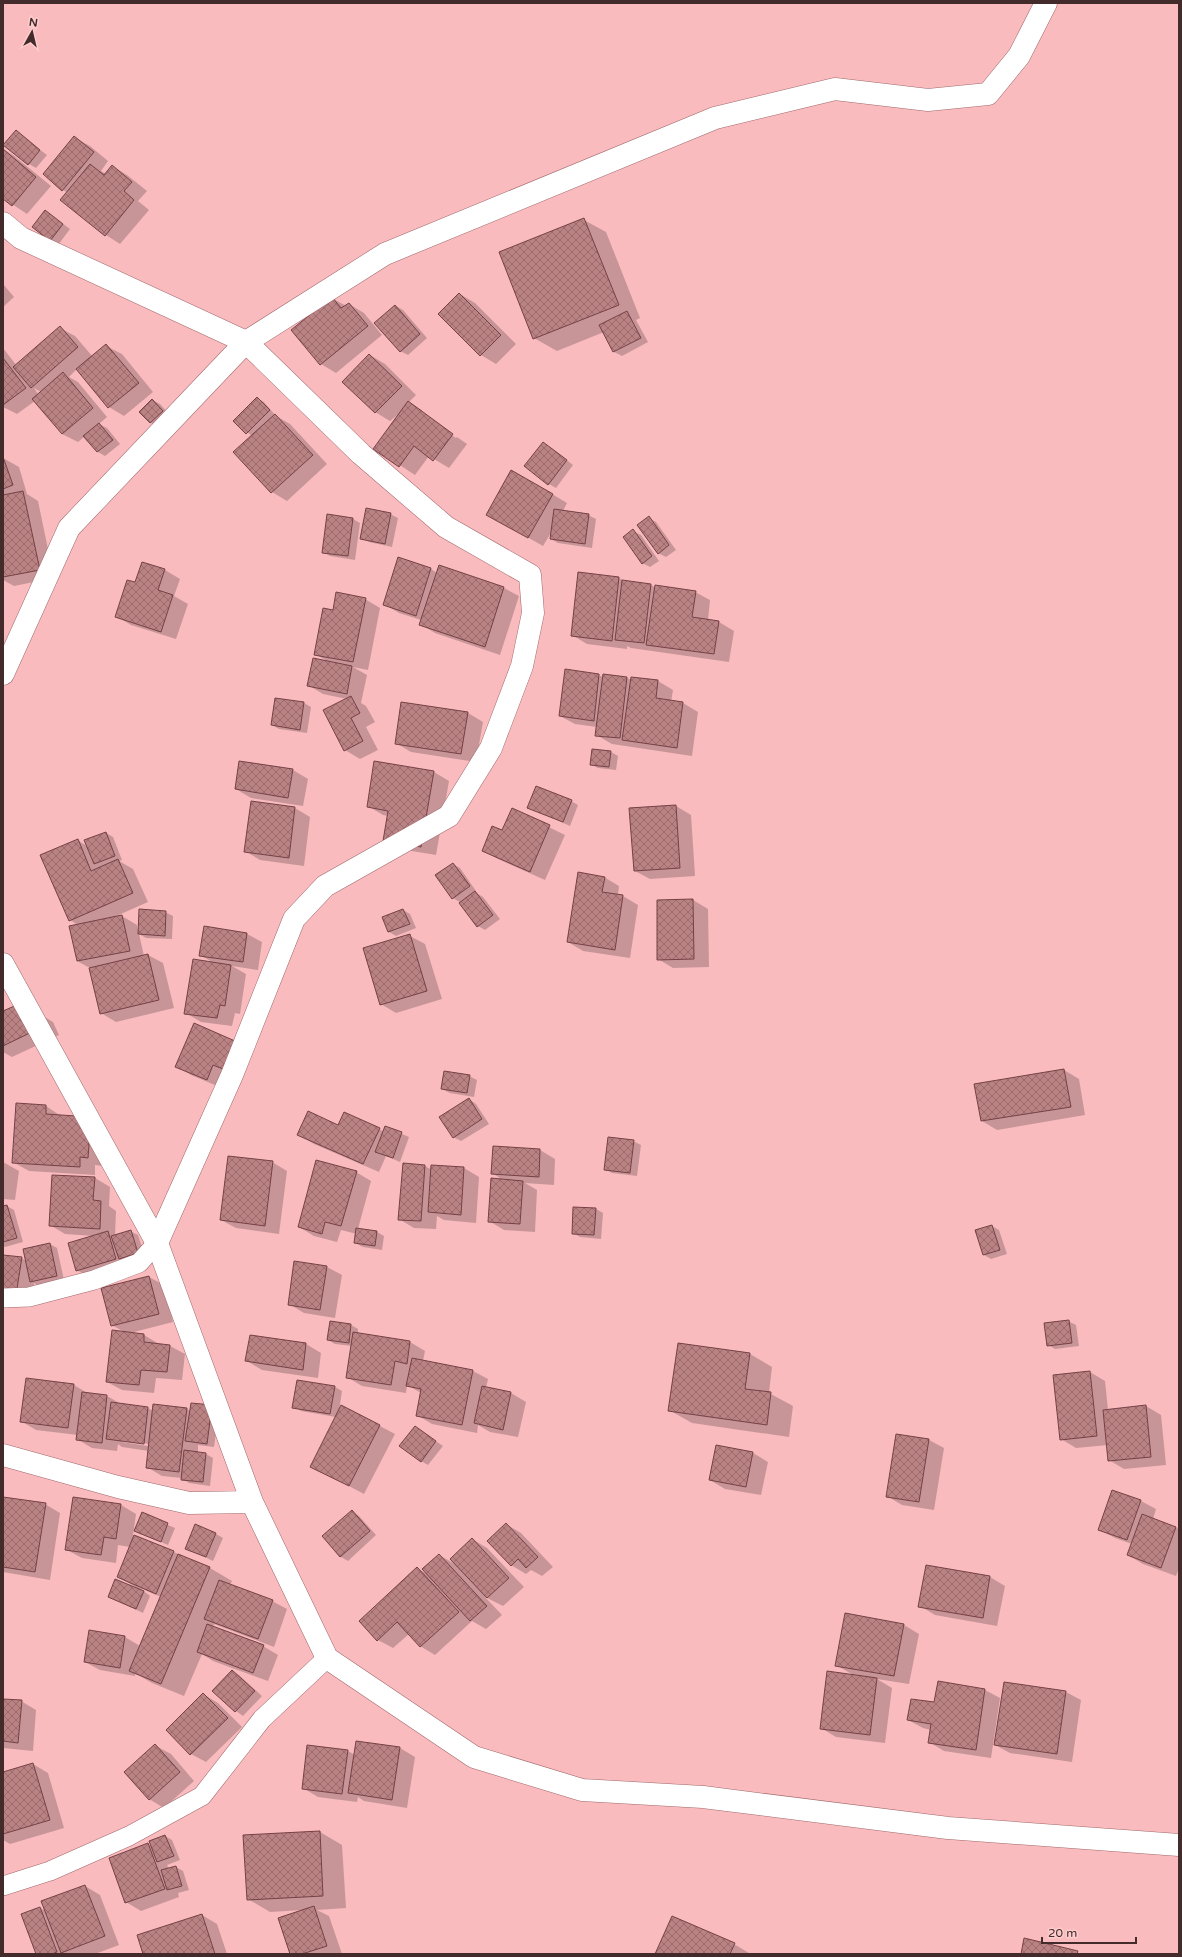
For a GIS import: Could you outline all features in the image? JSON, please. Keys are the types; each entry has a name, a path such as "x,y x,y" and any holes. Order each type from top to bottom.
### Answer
{"street":[{"path":"3,674 69,528 246,342 386,254 715,118 835,90 928,100 988,94 1019,56 1046,3"},
{"path":"3,223 21,238 246,342 361,454 446,527 530,574 533,613 522,666 491,748 449,816 325,886 294,919 232,1075 157,1243"},
{"path":"3,964 157,1243 252,1502 327,1658 474,1757 582,1790 703,1797 948,1828 1179,1845"},
{"path":"3,1455 118,1487 189,1503 252,1502"}],"lane":[{"path":"3,1298 30,1296 94,1280 139,1263 157,1243"},
{"path":"3,1886 50,1871 129,1836 202,1796 262,1719 327,1658"}],"building":[{"path":"16,130 40,150 28,165 3,145"},
{"path":"74,136 94,152 62,191 43,174"},
{"path":"3,149 36,177 12,206 3,199"},
{"path":"90,164 104,175 112,165 132,182 124,191 134,200 105,236 60,200"},
{"path":"45,210 63,224 50,241 32,227"},
{"path":"584,218 619,305 533,339 499,252"},
{"path":"459,293 501,335 480,356 438,314"},
{"path":"332,297 341,308 349,303 368,326 320,365 291,330"},
{"path":"395,305 420,334 400,352 374,323"},
{"path":"627,311 641,338 613,352 599,325"},
{"path":"60,326 78,347 31,388 13,367"},
{"path":"106,344 139,383 108,408 76,369"},
{"path":"369,354 402,386 375,413 342,382"},
{"path":"3,358 26,388 3,405"},
{"path":"63,372 93,408 62,434 32,399"},
{"path":"257,397 270,410 246,434 233,421"},
{"path":"152,399 163,411 150,423 139,412"},
{"path":"408,401 453,434 433,461 414,446 399,467 373,449"},
{"path":"275,414 313,455 271,493 233,452"},
{"path":"99,423 113,440 97,452 83,436"},
{"path":"543,442 567,460 548,485 524,466"},
{"path":"3,457 13,485 3,489"},
{"path":"511,470 553,494 528,538 486,515"},
{"path":"23,491 40,570 3,577 3,495"},
{"path":"366,508 391,513 385,544 360,539"},
{"path":"554,509 589,514 585,544 550,539"},
{"path":"327,514 353,518 348,556 322,553"},
{"path":"649,516 669,545 658,554 637,525"},
{"path":"633,529 652,556 642,564 623,537"},
{"path":"398,557 431,568 416,616 383,605"},
{"path":"142,562 165,569 158,590 173,595 161,632 115,617 127,580 135,582"},
{"path":"439,565 504,587 485,647 419,625"},
{"path":"578,572 619,577 612,641 571,636"},
{"path":"622,580 651,584 644,643 615,640"},
{"path":"655,585 696,591 692,617 719,621 714,654 646,645"},
{"path":"336,592 366,598 353,662 314,655 323,608 333,610"},
{"path":"313,658 352,666 347,694 307,686"},
{"path":"565,669 599,674 594,721 559,716"},
{"path":"603,674 627,677 620,738 595,736"},
{"path":"631,677 658,680 656,698 683,702 677,748 622,740"},
{"path":"351,696 360,713 351,718 363,741 344,751 323,710"},
{"path":"275,698 304,702 300,730 271,725"},
{"path":"401,702 468,712 461,754 395,744"},
{"path":"592,749 611,751 609,767 590,765"},
{"path":"239,761 293,769 288,798 235,789"},
{"path":"374,761 434,771 421,847 383,841 388,811 367,807"},
{"path":"536,786 572,800 563,822 527,808"},
{"path":"251,801 295,807 289,858 244,852"},
{"path":"676,805 680,868 634,871 629,808"},
{"path":"512,808 550,825 530,872 482,851 492,826 502,830"},
{"path":"106,832 115,856 94,864 84,840"},
{"path":"78,839 91,871 118,859 133,893 69,921 40,855"},
{"path":"453,863 470,886 452,899 435,875"},
{"path":"578,872 605,877 602,892 623,895 615,950 567,942"},
{"path":"475,891 493,915 477,927 459,903"},
{"path":"693,899 694,959 657,960 657,900"},
{"path":"139,909 166,911 165,936 138,934"},
{"path":"403,909 410,924 388,932 382,917"},
{"path":"122,915 130,951 77,961 69,926"},
{"path":"204,926 247,933 243,962 199,956"},
{"path":"410,934 427,991 380,1005 363,948"},
{"path":"148,954 159,1000 100,1014 89,968"},
{"path":"193,959 231,965 225,1006 220,1005 217,1018 184,1014"},
{"path":"19,1004 44,1026 3,1046 3,1011"},
{"path":"194,1023 235,1041 223,1069 213,1065 207,1080 175,1067"},
{"path":"1064,1069 1071,1107 981,1121 974,1084"},
{"path":"444,1071 470,1075 467,1093 441,1089"},
{"path":"469,1098 482,1119 453,1138 439,1117"},
{"path":"16,1103 46,1105 46,1114 91,1117 88,1158 80,1157 80,1167 12,1163"},
{"path":"308,1111 338,1125 344,1112 380,1128 363,1164 297,1135"},
{"path":"385,1126 402,1132 393,1158 375,1152"},
{"path":"608,1137 634,1140 630,1173 604,1170"},
{"path":"493,1146 540,1149 539,1177 491,1174"},
{"path":"228,1156 273,1161 265,1226 220,1220"},
{"path":"316,1160 357,1171 341,1226 325,1222 322,1234 298,1227"},
{"path":"403,1163 425,1165 421,1221 398,1220"},
{"path":"431,1165 464,1167 461,1215 428,1212"},
{"path":"52,1175 95,1177 93,1200 101,1201 100,1229 49,1226"},
{"path":"491,1178 523,1181 520,1224 488,1222"},
{"path":"7,1205 17,1238 3,1242 3,1206"},
{"path":"573,1207 596,1208 594,1235 572,1234"},
{"path":"992,1225 1000,1250 983,1255 975,1230"},
{"path":"356,1228 377,1231 375,1246 354,1243"},
{"path":"131,1230 138,1253 119,1259 111,1236"},
{"path":"108,1231 116,1259 76,1271 68,1243"},
{"path":"50,1243 57,1276 30,1282 23,1249"},
{"path":"3,1255 22,1257 16,1295 3,1293"},
{"path":"294,1261 327,1266 320,1310 288,1305"},
{"path":"149,1276 159,1314 111,1326 101,1288"},
{"path":"1069,1320 1072,1343 1047,1346 1044,1323"},
{"path":"330,1321 351,1324 349,1343 327,1340"},
{"path":"112,1330 144,1334 144,1342 170,1345 167,1372 141,1370 139,1385 106,1382"},
{"path":"353,1332 410,1341 407,1364 395,1361 391,1385 346,1378"},
{"path":"250,1335 306,1343 303,1370 245,1361"},
{"path":"678,1343 750,1353 745,1389 771,1392 767,1425 668,1411"},
{"path":"412,1358 473,1370 462,1425 416,1416 421,1389 406,1386"},
{"path":"1090,1371 1097,1436 1060,1440 1053,1375"},
{"path":"26,1378 74,1384 68,1428 20,1422"},
{"path":"297,1380 335,1386 330,1414 292,1408"},
{"path":"482,1386 511,1392 503,1430 474,1423"},
{"path":"82,1392 107,1395 102,1443 76,1440"},
{"path":"111,1402 148,1407 144,1444 106,1439"},
{"path":"191,1403 212,1405 207,1444 185,1441"},
{"path":"153,1404 187,1408 179,1472 146,1468"},
{"path":"341,1405 380,1425 349,1486 310,1467"},
{"path":"1146,1405 1151,1457 1108,1461 1103,1410"},
{"path":"415,1426 436,1441 421,1462 399,1446"},
{"path":"896,1434 929,1439 919,1502 886,1497"},
{"path":"716,1445 753,1452 746,1487 709,1480"},
{"path":"184,1450 206,1453 203,1482 181,1480"},
{"path":"1112,1490 1141,1500 1127,1540 1098,1530"},
{"path":"3,1497 46,1503 35,1572 3,1567"},
{"path":"73,1497 121,1504 116,1539 104,1537 101,1555 65,1550"},
{"path":"352,1510 370,1531 340,1557 322,1536"},
{"path":"142,1512 168,1523 161,1542 134,1531"},
{"path":"1142,1514 1176,1527 1161,1568 1127,1555"},
{"path":"506,1523 538,1557 526,1568 518,1559 511,1566 487,1541"},
{"path":"195,1524 216,1533 206,1557 185,1549"},
{"path":"134,1535 174,1551 156,1594 117,1577"},
{"path":"472,1538 509,1578 487,1598 450,1559"},
{"path":"178,1554 210,1567 161,1684 129,1671"},
{"path":"439,1554 487,1606 470,1621 422,1569"},
{"path":"926,1565 990,1576 983,1618 918,1607"},
{"path":"417,1567 459,1612 420,1647 397,1622 377,1641 359,1621"},
{"path":"115,1579 144,1591 136,1609 108,1597"},
{"path":"219,1580 273,1600 258,1639 204,1619"},
{"path":"845,1613 904,1624 894,1676 835,1666"},
{"path":"207,1624 264,1645 253,1673 197,1652"},
{"path":"89,1630 125,1636 120,1668 84,1662"},
{"path":"232,1670 255,1691 235,1712 212,1691"},
{"path":"827,1671 877,1678 870,1735 820,1729"},
{"path":"938,1681 985,1689 976,1750 928,1743 931,1724 907,1720 911,1699 934,1702"},
{"path":"1004,1682 1066,1691 1057,1754 994,1745"},
{"path":"203,1693 228,1718 190,1755 166,1730"},
{"path":"3,1699 22,1700 18,1743 3,1741"},
{"path":"356,1741 400,1747 392,1800 348,1793"},
{"path":"155,1744 180,1772 149,1800 124,1772"},
{"path":"307,1745 348,1750 342,1794 302,1789"},
{"path":"33,1763 50,1820 3,1834 3,1772"},
{"path":"320,1831 323,1896 247,1900 243,1835"},
{"path":"165,1835 174,1856 157,1862 149,1841"},
{"path":"148,1843 165,1889 125,1903 109,1858"},
{"path":"176,1866 182,1886 167,1890 161,1870"},
{"path":"85,1885 105,1936 61,1953 41,1901"},
{"path":"314,1906 327,1946 302,1954 290,1954 278,1918"},
{"path":"40,1907 57,1952 52,1954 36,1954 21,1914"},
{"path":"202,1914 215,1954 143,1954 137,1935"},
{"path":"672,1916 735,1943 730,1954 655,1954"},
{"path":"1024,1938 1078,1951 1077,1954 1021,1954"}]}
